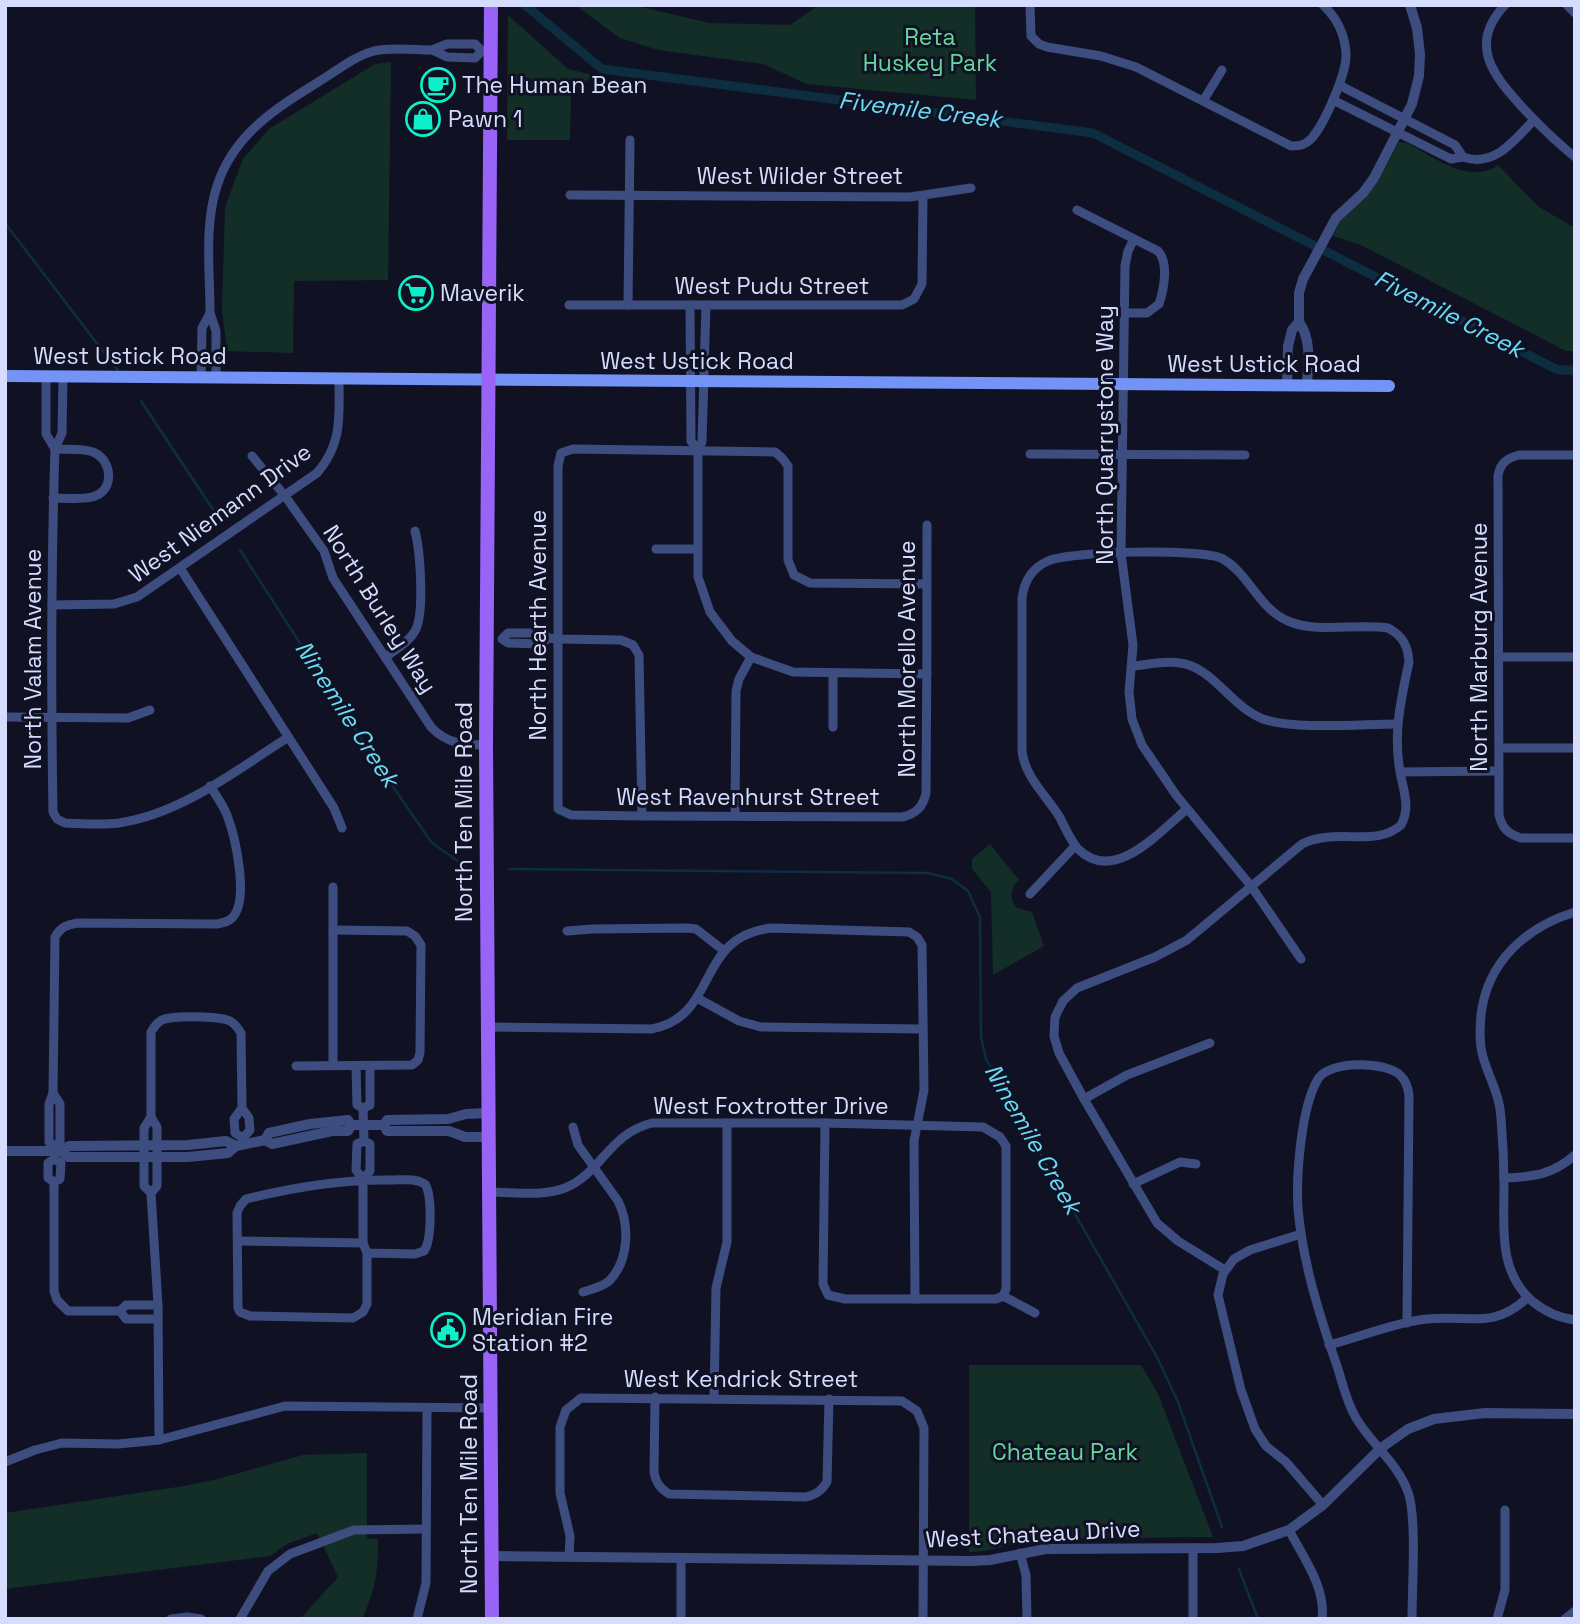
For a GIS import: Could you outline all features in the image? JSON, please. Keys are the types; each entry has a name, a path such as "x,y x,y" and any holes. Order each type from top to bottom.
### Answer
{"main road":[{"name":"North Ten Mile Road","path":"491,5 486,51 486,745 492,1619"},
{"name":"West Ustick Road","path":"5,376 1389,386"}],"street":[{"path":"1030,5 1030,31 1034,40 1047,47 1119,60 1291,146 1301,146 1312,138 1340,86 1346,64 1345,44 1338,24 1323,5"},
{"path":"1307,385 1308,346 1305,330 1299,322 1299,293 1303,279 1336,218 1369,186 1405,119 1417,85 1420,64 1419,37 1410,5"},
{"path":"1505,5 1488,34 1486,44 1490,65 1502,85 1534,120 1575,157"},
{"path":"1567,5 1575,13"},
{"path":"216,377 216,331 210,313 212,206 220,177 238,145 270,112 360,55 377,50 432,50 447,44 475,44 486,51"},
{"path":"1203,101 1222,70"},
{"path":"1340,86 1455,145 1463,157"},
{"path":"1333,100 1451,159 1463,157 1482,161 1502,152 1534,120"},
{"path":"628,305 630,140"},
{"name":"West Wilder Street","path":"570,195 923,196 971,188"},
{"name":"West Pudu Street","path":"569,305 902,305 914,299 922,284 923,196"},
{"path":"1077,210 1158,251 1163,258 1159,304 1147,313 1124,313"},
{"name":"North Quarrystone Way","path":"1134,239 1125,267 1121,553 1133,645 1129,701 1138,737 1187,809 1251,886 1301,959"},
{"path":"690,305 691,440 698,450"},
{"path":"706,305 702,442 698,450 697,549 698,577 706,604 726,635 751,657 793,672 927,674"},
{"path":"201,377 202,328 210,313"},
{"path":"1287,385 1288,346 1292,330 1299,322"},
{"name":"North Valam Avenue","path":"46,377 46,434 55,449"},
{"name":"North Valam Avenue","path":"63,377 62,433 55,449 53,498 53,811 57,820 65,823 119,823 160,812 210,786"},
{"name":"West Niemann Drive","path":"52,605 126,602 147,592 317,473 335,447 339,431 339,379"},
{"path":"53,498 92,497 107,486 109,475 108,466 94,453 55,449"},
{"name":"North Hearth Avenue","path":"558,809 553,638 558,466 561,453 573,449 698,450"},
{"path":"698,450 775,452 782,458 788,466 788,560 794,575 810,583 927,583"},
{"path":"1030,454 1245,455"},
{"name":"North Marburg Avenue","path":"1575,455 1511,457 1504,462 1498,476 1499,815 1501,824 1507,831 1521,838 1575,838"},
{"name":"North Burley Way","path":"252,456 285,496 324,551 333,578 431,727 440,736 462,744 486,745"},
{"name":"North Morello Avenue","path":"926,793 927,525"},
{"path":"386,657 407,641 418,626 420,549 415,531"},
{"path":"656,549 697,549"},
{"path":"1187,809 1121,860 1101,862 1092,859 1075,846 1058,815 1030,776 1023,760 1022,598 1027,580 1046,561 1059,556 1121,553 1206,554 1221,558 1237,569 1272,610 1290,622 1307,626 1378,626 1397,633 1405,642 1408,652 1409,662 1396,743 1407,800 1401,825 1394,831 1376,836 1335,835 1302,844 1187,940 1155,957 1085,984 1063,1001 1055,1017 1054,1036 1059,1053 1133,1184 1163,1230 1225,1270"},
{"path":"180,568 334,808 342,828"},
{"path":"486,639 541,644 553,638 621,640 633,645 639,655 641,674 642,816"},
{"path":"735,816 736,691 751,657"},
{"path":"1500,657 1575,657"},
{"path":"1132,666 1173,662 1191,665 1240,706 1278,723 1397,724"},
{"path":"832,727 833,674"},
{"path":"5,717 128,718 150,710"},
{"path":"158,1305 126,1306 120,1311 68,1311 54,1291 54,1182 48,1178 48,1163 60,1142 60,1104 53,1093 55,937 59,929 68,924 217,924 233,917 240,901 238,854 228,818 210,786 287,738"},
{"path":"1500,748 1575,748"},
{"path":"1400,772 1499,771"},
{"name":"West Ravenhurst Street","path":"558,809 571,815 902,817 919,810 926,793"},
{"path":"1030,894 1075,846"},
{"path":"333,887 333,1065"},
{"path":"1575,912 1553,919 1525,935 1514,945 1495,970 1489,983 1482,1006 1479,1034 1483,1056 1500,1102 1506,1258 1512,1275 1528,1297 1551,1313 1575,1320"},
{"path":"488,1027 650,1029 677,1020 697,998 723,950 745,934 772,928 909,932 917,937 922,945 924,1090 916,1125 915,1299"},
{"path":"567,931 696,929 723,950"},
{"path":"296,1066 412,1065 418,1060 420,1053 421,945 415,936 407,931 333,930"},
{"path":"697,998 739,1021 761,1027 922,1029"},
{"path":"151,1193 157,1186 157,1127 151,1117 151,1032 155,1024 163,1019 219,1018 236,1025 241,1033 242,1108 249,1118 250,1130 241,1142"},
{"path":"1084,1099 1126,1075 1210,1043"},
{"path":"1408,1323 1409,1095 1401,1076 1392,1070 1343,1065 1332,1067 1320,1076 1312,1089 1301,1143 1298,1186 1301,1234 1321,1321 1352,1411 1397,1468 1409,1494 1412,1521 1412,1619"},
{"path":"356,1066 357,1105 363,1108 370,1105 370,1066"},
{"path":"363,1108 364,1141 357,1144 356,1170 363,1179 363,1243 367,1254 368,1304 363,1312 353,1318 250,1316 240,1312 237,1303 237,1213 246,1199 309,1186 363,1179 415,1180 425,1184 429,1192 429,1241 424,1251 415,1254 367,1254"},
{"path":"384,1125 387,1120 448,1119 488,1112"},
{"path":"151,1117 144,1128 144,1186 151,1193 158,1305 159,1440"},
{"name":"West Foxtrotter Drive","path":"488,1192 555,1191 579,1180 619,1139 643,1125 661,1122 983,1127 993,1131 1006,1146 1006,1289 1003,1296"},
{"path":"715,1398 716,1288 727,1242 727,1123"},
{"path":"825,1123 823,1284 828,1295 845,1299 996,1299 1003,1296 1035,1312"},
{"path":"5,1151 56,1152 69,1146 157,1152 226,1141 265,1140 272,1144 332,1131 348,1131 351,1125 384,1125"},
{"path":"384,1125 387,1131 449,1131 465,1137 488,1137"},
{"path":"573,1127 578,1145 623,1210 626,1228 625,1247 614,1274 607,1283 583,1292"},
{"path":"1504,1178 1541,1176 1558,1168 1575,1155"},
{"path":"1133,1184 1180,1162 1196,1164"},
{"path":"1301,1234 1241,1254 1225,1270 1218,1295 1250,1418 1266,1446 1286,1462 1323,1506"},
{"path":"238,1241 363,1243"},
{"path":"1329,1345 1428,1319 1500,1317 1516,1309 1528,1297"},
{"path":"120,1311 126,1319 158,1319"},
{"name":"West Kendrick Street","path":"569,1557 570,1536 560,1493 560,1427 562,1418 573,1403 590,1397 893,1399 910,1405 922,1419 924,1428 922,1561"},
{"path":"655,1397 654,1472 661,1489 669,1494 805,1497 822,1490 827,1482 829,1399"},
{"path":"5,1462 62,1443 118,1444 159,1440 285,1406 492,1408"},
{"path":"417,1619 424,1601 426,1583 427,1408"},
{"name":"West Chateau Drive","path":"492,1556 922,1561 990,1560 1046,1549 1193,1549 1243,1546 1289,1530 1323,1506 1381,1448 1408,1429 1434,1419 1485,1413 1575,1414"},
{"path":"1497,1619 1505,1590 1505,1510"},
{"path":"240,1619 268,1571 290,1554 354,1530 426,1529"},
{"path":"1289,1530 1317,1583 1322,1598 1322,1619"},
{"path":"1193,1549 1193,1619"},
{"path":"1020,1553 1026,1575 1027,1619"},
{"path":"681,1558 681,1619"},
{"path":"922,1561 923,1619"},
{"path":"1565,1619 1575,1611"},
{"path":"171,1619 201,1619"}],"green space":[{"name":"Reta Huskey Park","path":"575,5 633,5 709,23 790,25 819,5 975,5 976,100 807,84 763,64 658,50 620,38"},
{"path":"508,15 568,69 593,75 571,95 570,140 507,140"},
{"path":"391,62 388,280 294,281 293,353 227,351 222,310 225,207 243,159 269,129 375,64"},
{"path":"1399,142 1407,143 1463,171 1487,171 1498,165 1539,207 1575,228 1575,351 1566,351 1361,245 1333,236 1340,222 1377,183"},
{"path":"990,844 1019,880 1012,890 1013,901 1017,908 1032,912 1044,946 993,975 991,892 972,869 972,859"},
{"name":"Chateau Park","path":"969,1365 1141,1365 1158,1394 1213,1537 1041,1539 969,1552"},
{"path":"367,1453 367,1538 378,1539 378,1551 373,1589 362,1619 300,1619 338,1577 317,1533 287,1544 270,1556 5,1589 5,1513 184,1486 303,1455"}],"waterway":[{"name":"Fivemile Creek","path":"525,5 602,69 1093,133 1313,245"},
{"name":"Ninemile Creek","path":"5,223 118,371"},
{"name":"Fivemile Creek","path":"1325,251 1558,370 1575,370"},
{"name":"Ninemile Creek","path":"141,401 222,523"},
{"name":"Ninemile Creek","path":"240,550 431,842 466,867"},
{"name":"Ninemile Creek","path":"509,869 928,873 952,879 968,891 980,917 981,1037 986,1059 1157,1357 1178,1402 1222,1527"},
{"name":"Ninemile Creek","path":"1239,1569 1258,1619"}],"place":[{"name":"The Human Bean","path":"438,85"},
{"name":"Pawn 1","path":"423,119"},
{"name":"Maverik","path":"416,293"},
{"name":"Meridian Fire Station #2","path":"448,1330"}]}
